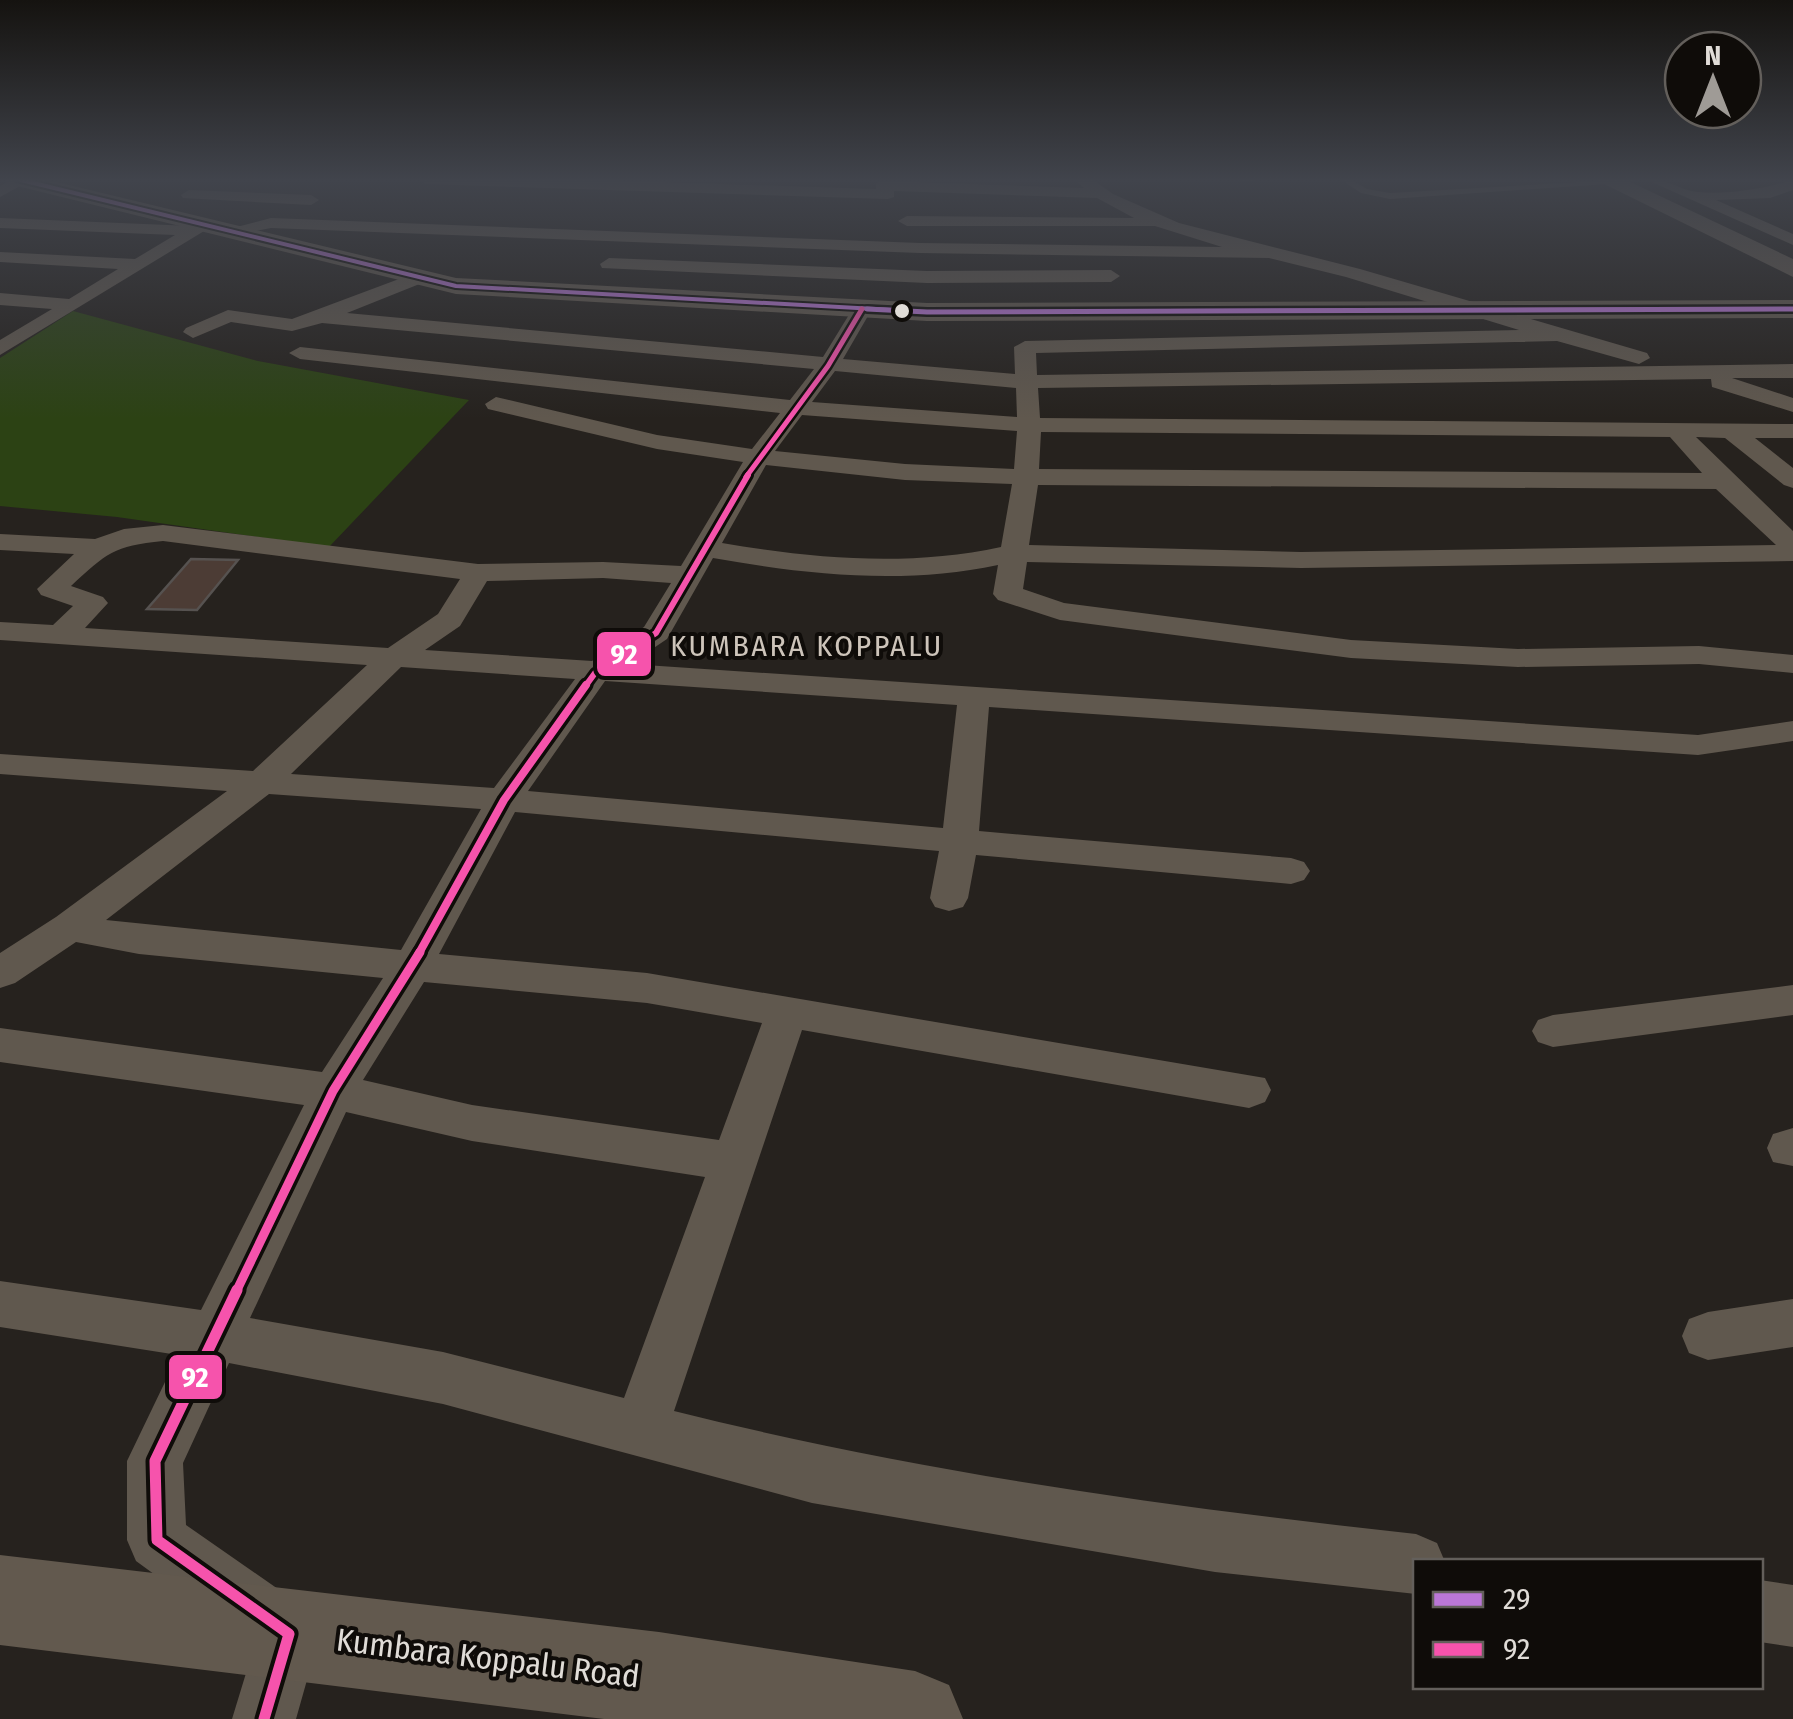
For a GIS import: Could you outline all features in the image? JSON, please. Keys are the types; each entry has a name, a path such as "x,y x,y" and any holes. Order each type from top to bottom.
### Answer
{"street":[{"path":"24,259 138,265"},
{"path":"0,349 150,259"},
{"path":"334,259 456,286 927,312 1793,310"},
{"path":"923,259 927,312"},
{"path":"1172,259 1280,264 1353,273 1793,405"},
{"path":"1266,259 1280,264"},
{"path":"609,264 927,277 1131,276"},
{"path":"0,277 108,283"},
{"path":"193,332 228,316 292,324 322,317 415,279"},
{"path":"0,299 72,305"},
{"path":"264,1719 289,1634 157,1540 155,1462 333,1092 410,968 504,800 595,673 656,633 758,458 828,366 862,309"},
{"path":"322,317 1025,382 1680,370 1793,372"},
{"path":"0,332 23,335"},
{"path":"1556,336 1026,347 1026,476 1008,594 1060,611 1208,634 1407,652 1518,658 1699,655 1793,664"},
{"path":"300,353 795,408 1029,424 1793,431"},
{"path":"496,404 657,442 758,458 905,472 1723,482"},
{"path":"1676,430 1793,550"},
{"path":"1732,431 1793,480"},
{"path":"60,636 93,603 52,589 98,547 124,536 163,533 478,573 603,570 695,561 775,561 868,568 969,564 1014,553 1301,560 1793,550"},
{"path":"0,542 98,547"},
{"path":"0,974 70,927 262,782 392,659 449,620 478,573"},
{"path":"0,632 1698,746 1793,730"},
{"path":"950,898 974,696"},
{"path":"0,764 504,800 1291,871"},
{"path":"70,927 139,940 647,988 1249,1090"},
{"path":"1553,1031 1793,1000"},
{"path":"640,1430 787,1012"},
{"path":"0,1045 333,1092 472,1122 734,1162"},
{"path":"0,1304 214,1336 443,1378 812,1474 1215,1542 1413,1564"},
{"path":"1708,1336 1793,1323"},
{"name":"Kumbara Koppalu Road","path":"0,1600 659,1679 915,1719"},
{"path":"1763,1611 1793,1616"}],"green space":[{"path":"73,311 258,361 469,400 329,547 117,517 0,506 0,358"}],"building":[{"path":"191,559 238,560 197,610 147,609"}],"transit line":[{"name":"29","path":"336,259 456,286 927,312 1793,309"},
{"name":"92","path":"264,1719 289,1634 157,1540 155,1461 333,1091 411,968 504,800 595,673 656,633 758,457 828,366 862,309"}],"district":[{"name":"KUMBARA KOPPALU","path":"807,646"}]}
